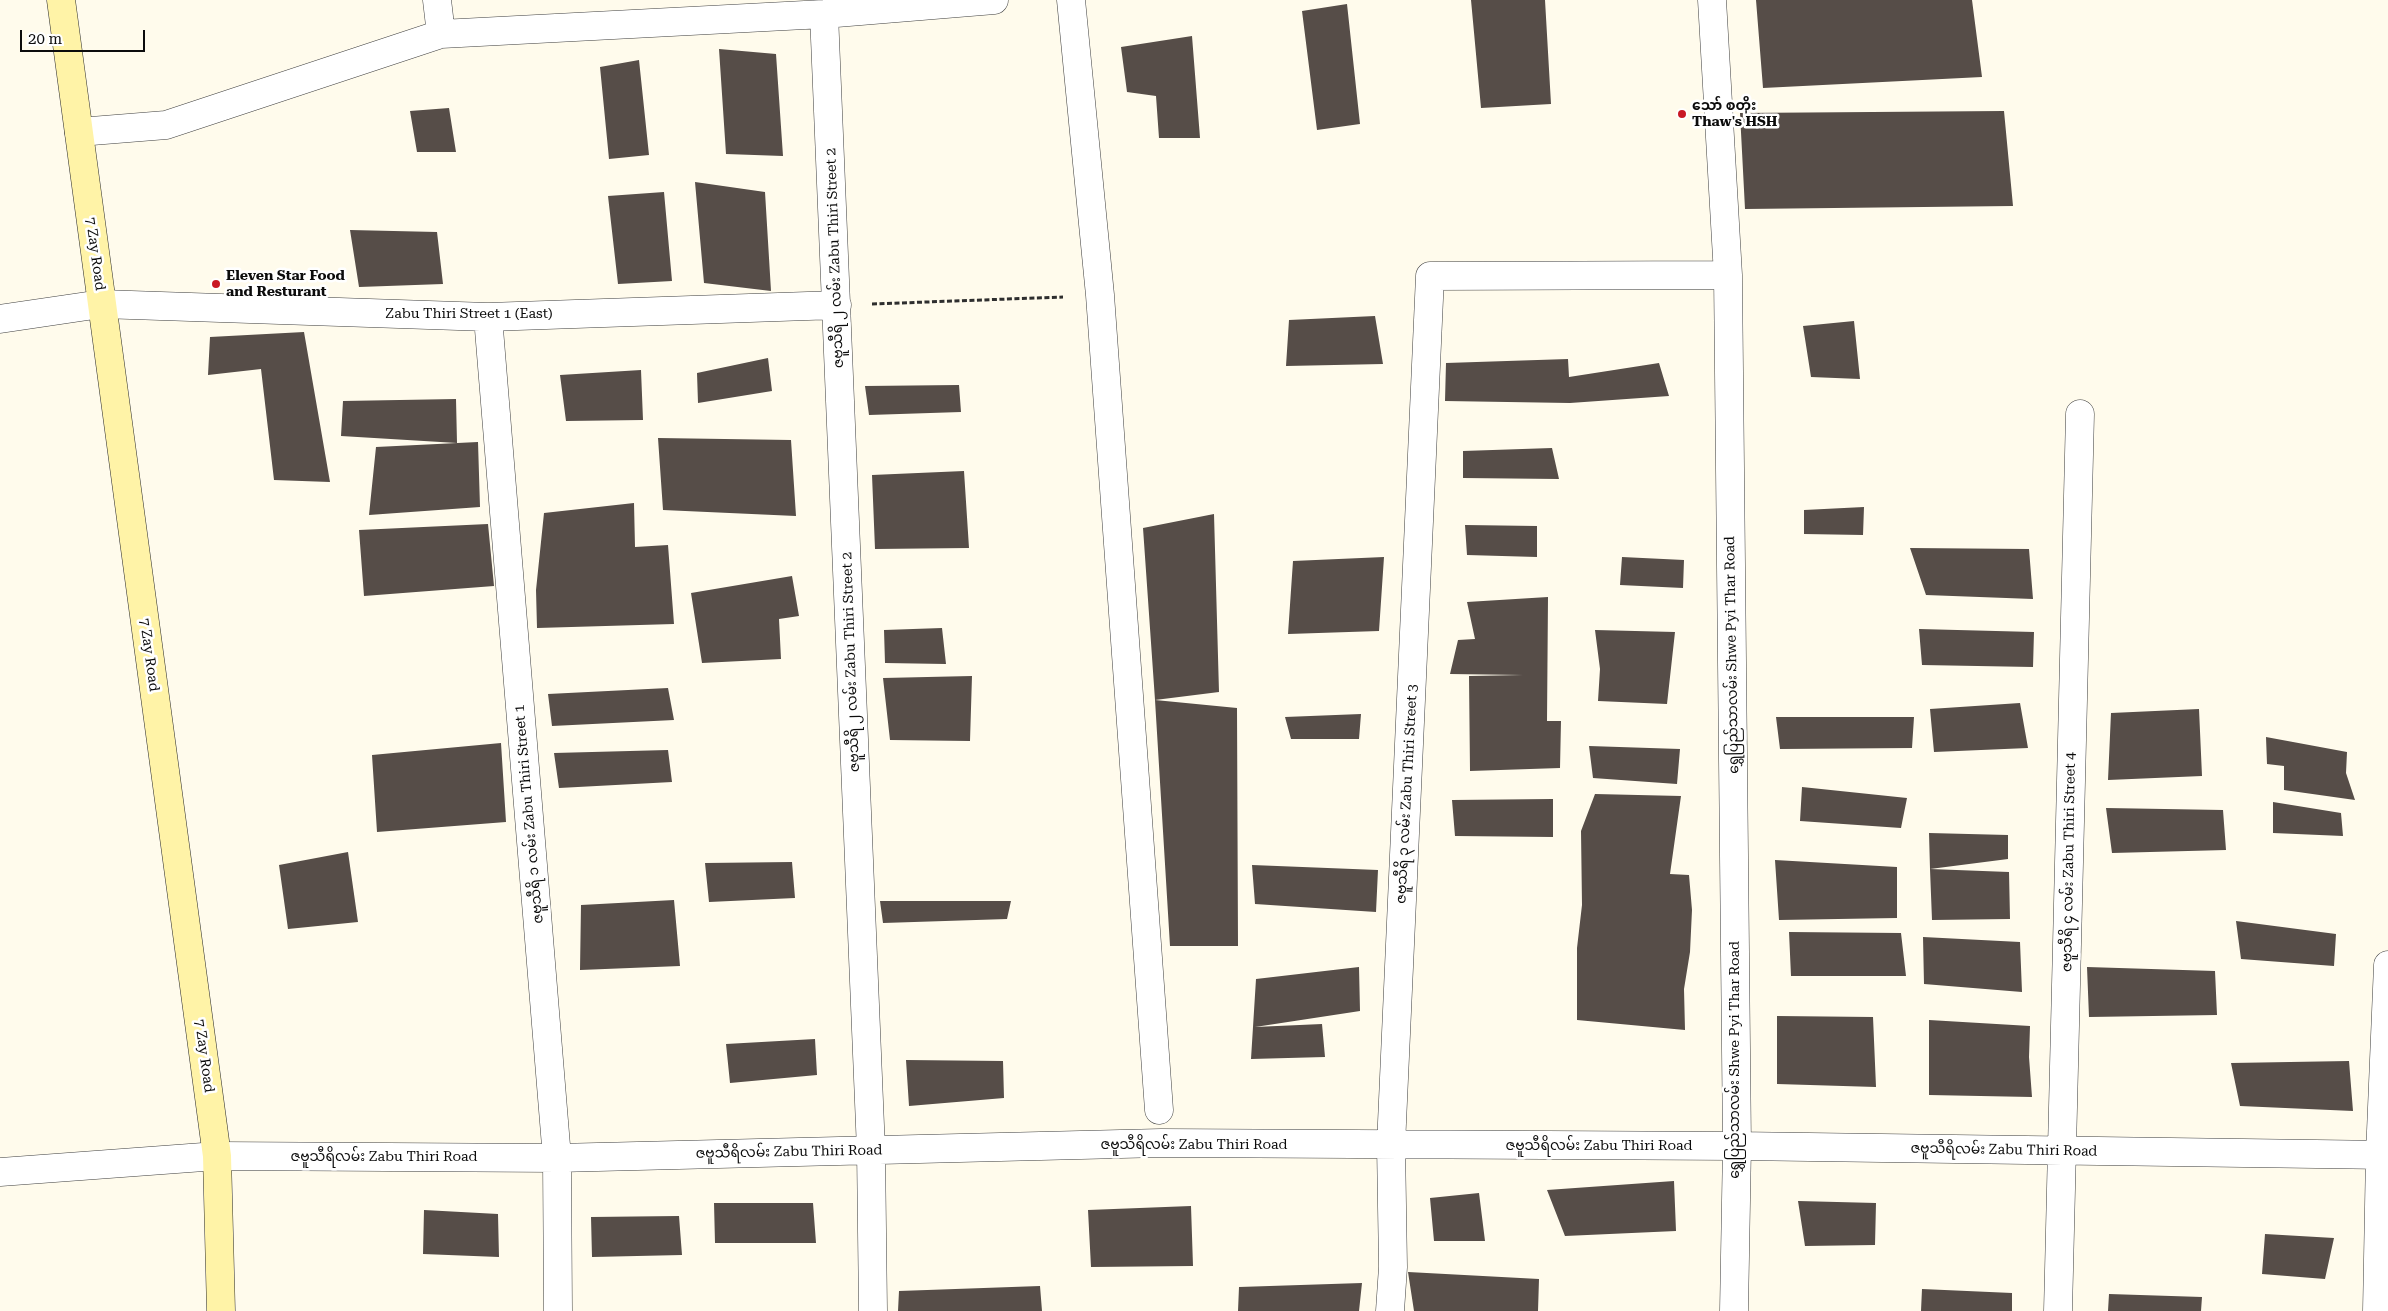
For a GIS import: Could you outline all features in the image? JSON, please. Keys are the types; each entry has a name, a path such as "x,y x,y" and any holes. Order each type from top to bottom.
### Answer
{"street":[{"name":"7 Zay Road","path":"61,0 217,1156 221,1311"},
{"path":"437,0 441,34"},
{"path":"79,132 166,125 441,34 744,9 824,14 994,0"},
{"path":"1071,0 1100,295 1159,1110"},
{"name":"ရွှေပြည်သာလမ်း Shwe Pyi Thar Road","path":"1712,0 1728,275 1737,1146 1734,1311"},
{"name":"ဇဗူသီရိ ၂ လမ်း Zabu Thiri Street 2","path":"824,14 871,1150 873,1311"},
{"name":"ဇဗူသီရိ ၃ လမ်း Zabu Thiri Street 3","path":"1390,1311 1393,1267 1391,1145 1430,276 1728,275"},
{"name":"Zabu Thiri Street 1 (East)","path":"0,319 101,304 488,317 837,305"},
{"name":"ဇဗူသီရိ ၁ လမ်း Zabu Thiri Street 1","path":"488,317 557,1158 558,1311"},
{"name":"ဇဗူသီရိ ၄ လမ်း Zabu Thiri Street 4","path":"2058,1311 2080,414"},
{"path":"2377,1311 2384,1155 2388,965"},
{"name":"ဇဗူသီရိလမ်း Zabu Thiri Road","path":"0,1172 217,1156 557,1158 1161,1143 1737,1146 2384,1155"}],"path":[{"path":"837,305 1100,295"}],"building":[{"path":"1471,0 1545,0 1551,104 1481,108"},
{"path":"1756,0 1972,0 1982,77 1763,88"},
{"path":"1347,4 1360,124 1317,130 1302,11"},
{"path":"1192,36 1200,138 1159,138 1156,96 1127,92 1121,47"},
{"path":"719,49 776,54 783,156 726,154"},
{"path":"639,60 649,155 609,159 600,67"},
{"path":"449,108 456,152 417,152 410,111"},
{"path":"2004,111 2013,206 1745,209 1740,113"},
{"path":"695,182 765,192 771,291 704,283"},
{"path":"664,192 672,281 618,284 608,196"},
{"path":"350,230 437,232 443,284 359,287"},
{"path":"1375,316 1383,364 1286,366 1289,320"},
{"path":"1854,321 1860,379 1811,377 1803,326"},
{"path":"304,332 330,482 274,480 261,369 208,375 210,337"},
{"path":"768,358 772,391 698,403 697,373"},
{"path":"1568,359 1569,377 1659,363 1669,396 1570,403 1445,401 1446,363"},
{"path":"641,370 643,420 566,421 560,375"},
{"path":"959,385 961,412 869,415 865,386"},
{"path":"456,399 457,443 341,436 343,401"},
{"path":"658,438 791,440 796,516 663,510"},
{"path":"478,442 480,507 369,515 376,447"},
{"path":"1552,448 1559,479 1463,478 1463,451"},
{"path":"964,471 969,548 875,549 872,475"},
{"path":"634,503 635,547 668,545 674,624 537,628 536,590 544,513"},
{"path":"1864,507 1863,535 1804,534 1804,510"},
{"path":"1214,514 1219,692 1155,700 1143,528"},
{"path":"488,524 494,586 364,596 359,530"},
{"path":"1465,525 1537,526 1537,557 1467,555"},
{"path":"1910,548 2029,549 2033,599 1926,595"},
{"path":"1384,557 1379,631 1288,634 1293,561"},
{"path":"1622,557 1684,560 1683,588 1620,585"},
{"path":"792,576 799,616 779,619 781,659 702,663 691,593"},
{"path":"1548,597 1547,721 1561,721 1560,768 1470,771 1469,676 1523,675 1450,674 1458,640 1475,639 1467,602"},
{"path":"942,628 946,664 885,663 884,630"},
{"path":"1919,629 2034,632 2033,667 1922,665"},
{"path":"1595,630 1675,632 1667,704 1598,701 1600,669"},
{"path":"972,676 970,741 890,740 883,678"},
{"path":"668,688 674,720 552,726 548,694"},
{"path":"1155,700 1237,708 1238,946 1170,946"},
{"path":"2020,703 2028,748 1934,752 1930,709"},
{"path":"2199,709 2202,776 2108,780 2111,713"},
{"path":"1361,714 1359,739 1291,739 1285,717"},
{"path":"1776,717 1914,717 1912,748 1780,749"},
{"path":"2266,737 2347,752 2346,773 2355,800 2284,790 2284,766 2267,764"},
{"path":"501,743 506,822 377,832 372,755"},
{"path":"1589,746 1680,749 1677,784 1593,778"},
{"path":"668,750 672,782 559,788 554,753"},
{"path":"1802,787 1907,798 1901,828 1800,821"},
{"path":"1595,794 1681,796 1670,874 1689,875 1692,910 1690,952 1684,989 1685,1030 1577,1020 1577,948 1582,905 1581,831"},
{"path":"1553,799 1553,837 1455,836 1452,800"},
{"path":"2273,802 2341,813 2343,836 2273,833"},
{"path":"2106,808 2223,810 2226,850 2112,853"},
{"path":"1929,833 2008,835 2008,859 1930,869"},
{"path":"348,852 358,922 288,929 279,865"},
{"path":"1775,860 1897,867 1897,918 1779,920"},
{"path":"792,862 795,898 709,902 705,863"},
{"path":"1252,865 1378,870 1376,912 1255,904"},
{"path":"1930,869 2009,872 2010,919 1932,920"},
{"path":"674,900 680,966 580,970 581,905"},
{"path":"880,901 1011,901 1007,919 883,923"},
{"path":"2236,921 2336,934 2334,966 2241,959"},
{"path":"1789,932 1901,933 1906,976 1791,976"},
{"path":"1923,937 2020,942 2022,992 1924,984"},
{"path":"1359,967 1360,1011 1255,1027 1322,1024 1325,1057 1251,1059 1256,979"},
{"path":"2087,967 2215,971 2217,1015 2089,1017"},
{"path":"1777,1016 1873,1017 1876,1087 1777,1084"},
{"path":"1929,1020 2030,1026 2029,1057 2032,1097 1929,1095"},
{"path":"815,1039 817,1075 730,1083 726,1044"},
{"path":"906,1060 1003,1061 1004,1098 909,1106"},
{"path":"2349,1061 2353,1111 2240,1106 2231,1063"},
{"path":"1674,1181 1676,1231 1565,1236 1547,1190"},
{"path":"1479,1193 1485,1241 1434,1241 1430,1198"},
{"path":"1798,1201 1876,1203 1875,1245 1805,1246"},
{"path":"714,1203 813,1203 816,1243 715,1243"},
{"path":"1191,1206 1193,1266 1091,1267 1088,1210"},
{"path":"424,1210 498,1214 499,1257 423,1254"},
{"path":"679,1216 682,1255 592,1257 591,1217"},
{"path":"2265,1234 2334,1238 2325,1279 2262,1274"},
{"path":"1408,1272 1539,1279 1538,1311 1414,1311"},
{"path":"1362,1283 1359,1311 1238,1311 1239,1287"},
{"path":"1040,1286 1042,1311 898,1311 899,1291"},
{"path":"1922,1289 2012,1293 2012,1311 1921,1311"},
{"path":"2109,1294 2202,1297 2201,1311 2108,1311"}],"place":[{"name":"သော် စတိုး Thaw's HSH","path":"1682,114"},
{"name":"Eleven Star Food and Resturant","path":"216,284"}]}
